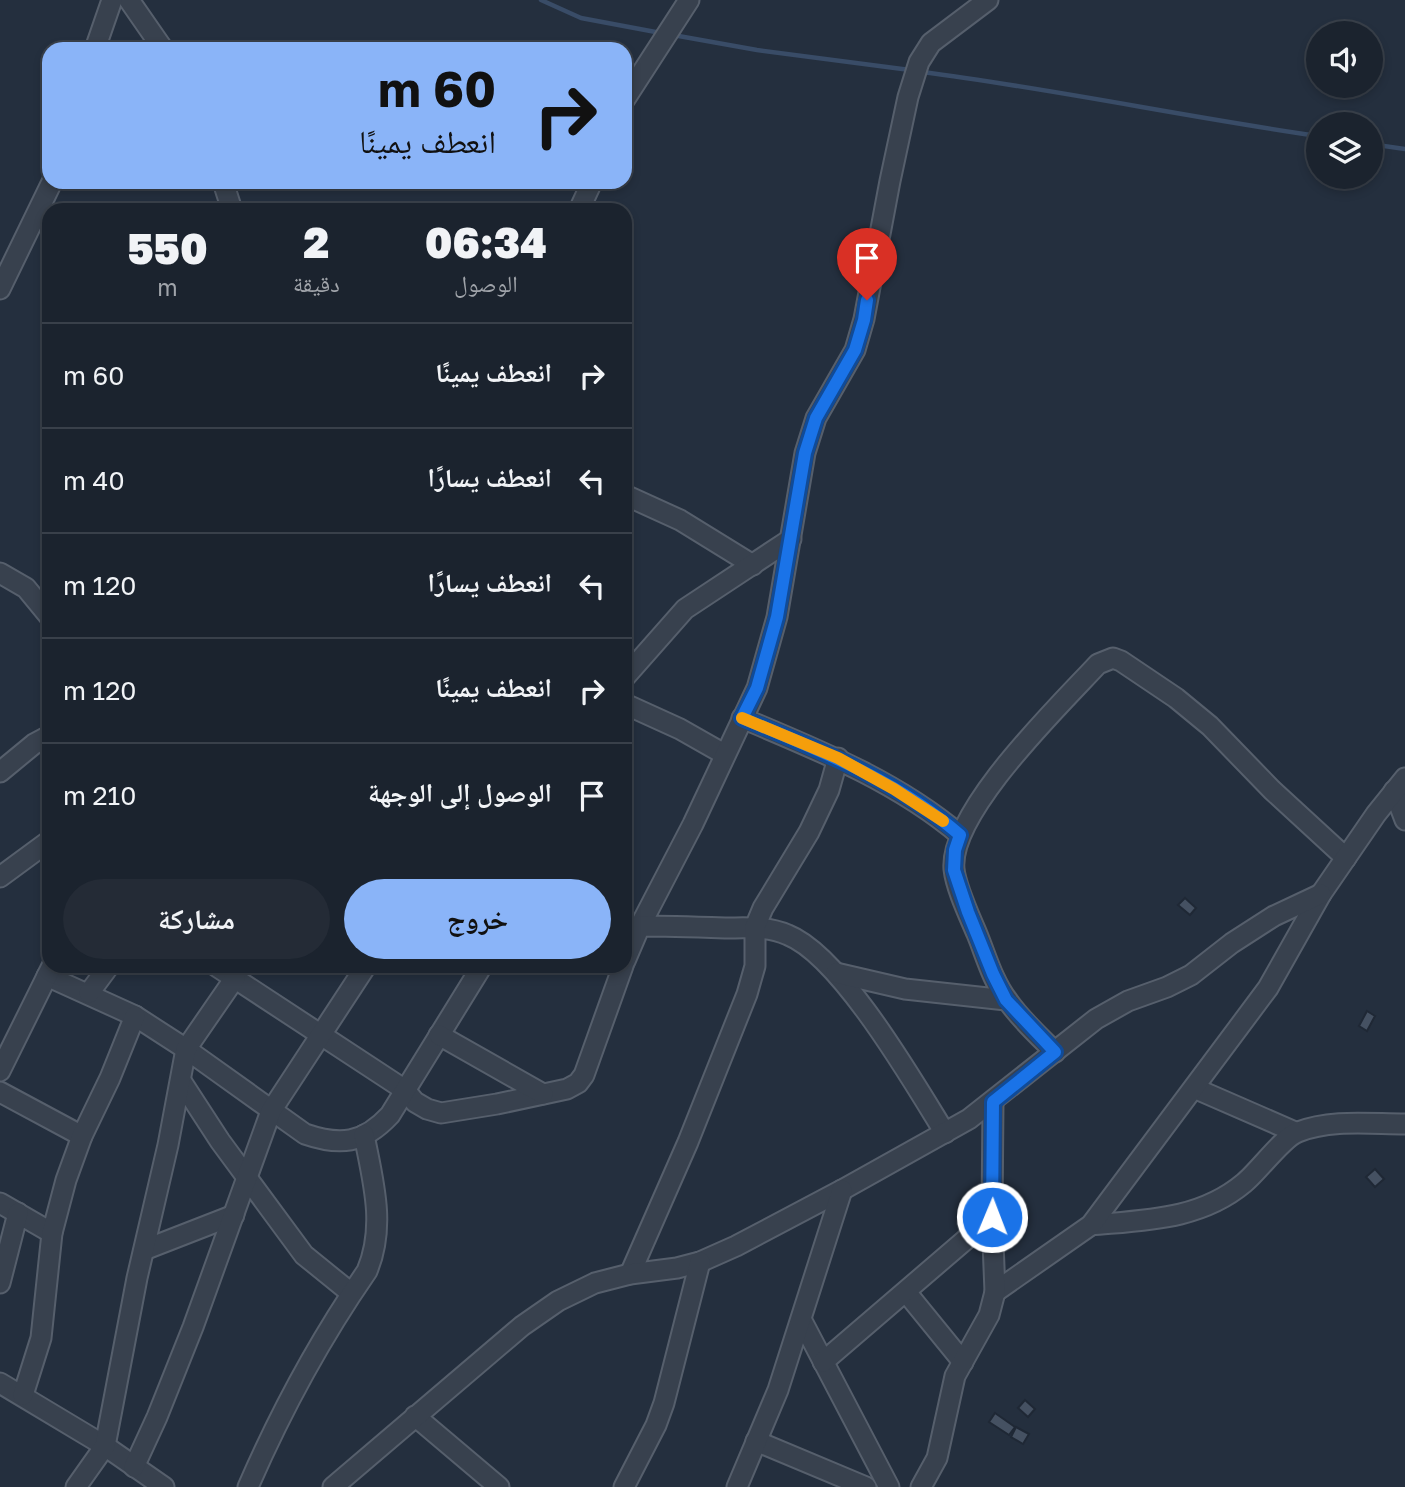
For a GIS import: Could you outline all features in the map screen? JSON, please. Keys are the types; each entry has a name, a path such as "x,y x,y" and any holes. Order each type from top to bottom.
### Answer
{"street":[{"path":"97,42 112,0"},
{"path":"129,0 158,42"},
{"path":"632,88 689,0"},
{"path":"632,944 757,688 777,617 805,453 816,418 855,350 864,320 890,181 908,97 919,62 931,43 988,0"},
{"path":"0,289 48,189"},
{"path":"632,498 680,520 753,565"},
{"path":"632,669 685,609 791,540"},
{"path":"0,573 26,588 42,607"},
{"path":"1055,1052 1006,1000 968,912 954,870 955,850 960,835 994,780 1098,664 1113,658 1121,661 1176,698 1210,726 1272,790 1346,858"},
{"path":"632,707 680,729 724,754"},
{"path":"742,718 838,758 927,809 960,835"},
{"path":"0,772 42,740"},
{"path":"630,1274 688,1142 747,994 755,967 755,927 829,790 838,758"},
{"path":"1399,784 1405,820"},
{"path":"995,1292 1091,1225 1268,988 1321,894 1399,784"},
{"path":"0,877 42,846"},
{"path":"333,1487 522,1326 558,1301 595,1283 700,1262 842,1190 945,1133 993,1102 1096,1019 1128,1001 1191,975 1231,943 1274,916 1321,894"},
{"path":"640,926 755,927 798,939 836,973 894,1052 945,1133"},
{"path":"0,1071 48,973"},
{"path":"53,973 135,1016 305,1134 327,1142 346,1141 364,1135 390,1115 478,973"},
{"path":"89,993 104,973"},
{"path":"227,973 405,1090 415,1102 441,1113 543,1094 578,1083 584,1074 620,973"},
{"path":"134,1467 172,1381 271,1111 361,973"},
{"path":"836,973 905,989 1006,1000"},
{"path":"76,1487 105,1446 186,1049 235,978"},
{"path":"23,1395 41,1338 52,1233 66,1180 82,1136 115,1067 135,1016"},
{"path":"439,1035 543,1094"},
{"path":"181,1081 304,1255 351,1293"},
{"path":"1194,1088 1295,1132"},
{"path":"0,1091 82,1136"},
{"path":"921,1487 937,1458 955,1376 989,1315 995,1292 992,1217 993,1102"},
{"path":"1091,1225 1175,1217 1204,1208 1243,1184 1295,1132 1325,1124 1405,1124"},
{"path":"248,1487 298,1381 367,1271 374,1252 377,1200 364,1135"},
{"path":"737,1487 778,1390 842,1190"},
{"path":"0,1203 52,1233"},
{"path":"0,1283 18,1213"},
{"path":"144,1250 234,1215"},
{"path":"823,1362 992,1217"},
{"path":"624,1487 643,1454 664,1403 700,1262"},
{"path":"906,1292 963,1362"},
{"path":"802,1321 889,1487"},
{"path":"0,1383 105,1446 164,1487"},
{"path":"415,1416 499,1487"},
{"path":"756,1441 866,1487"}],"building":[{"path":"1185,898 1196,908 1190,915 1178,905"},
{"path":"1367,1011 1375,1016 1367,1031 1359,1026"},
{"path":"1375,1169 1384,1179 1375,1187 1366,1177"},
{"path":"1025,1400 1035,1409 1028,1417 1018,1408"},
{"path":"995,1413 1015,1427 1009,1435 989,1422"},
{"path":"1016,1427 1029,1434 1023,1444 1011,1437"}],"waterway":[{"path":"541,0 581,18 661,33"},
{"path":"673,35 757,50 910,70"},
{"path":"922,72 1306,134"},
{"path":"1383,146 1405,149"}],"slow traffic":[{"path":"742,718 838,758 894,789 943,821"}],"route":[{"path":"867,300 855,350 816,418 805,453 777,617 757,688 742,718 838,758 937,816 960,835 955,850 954,870 993,974 1006,1000 1055,1052 993,1102 992,1217"}]}
